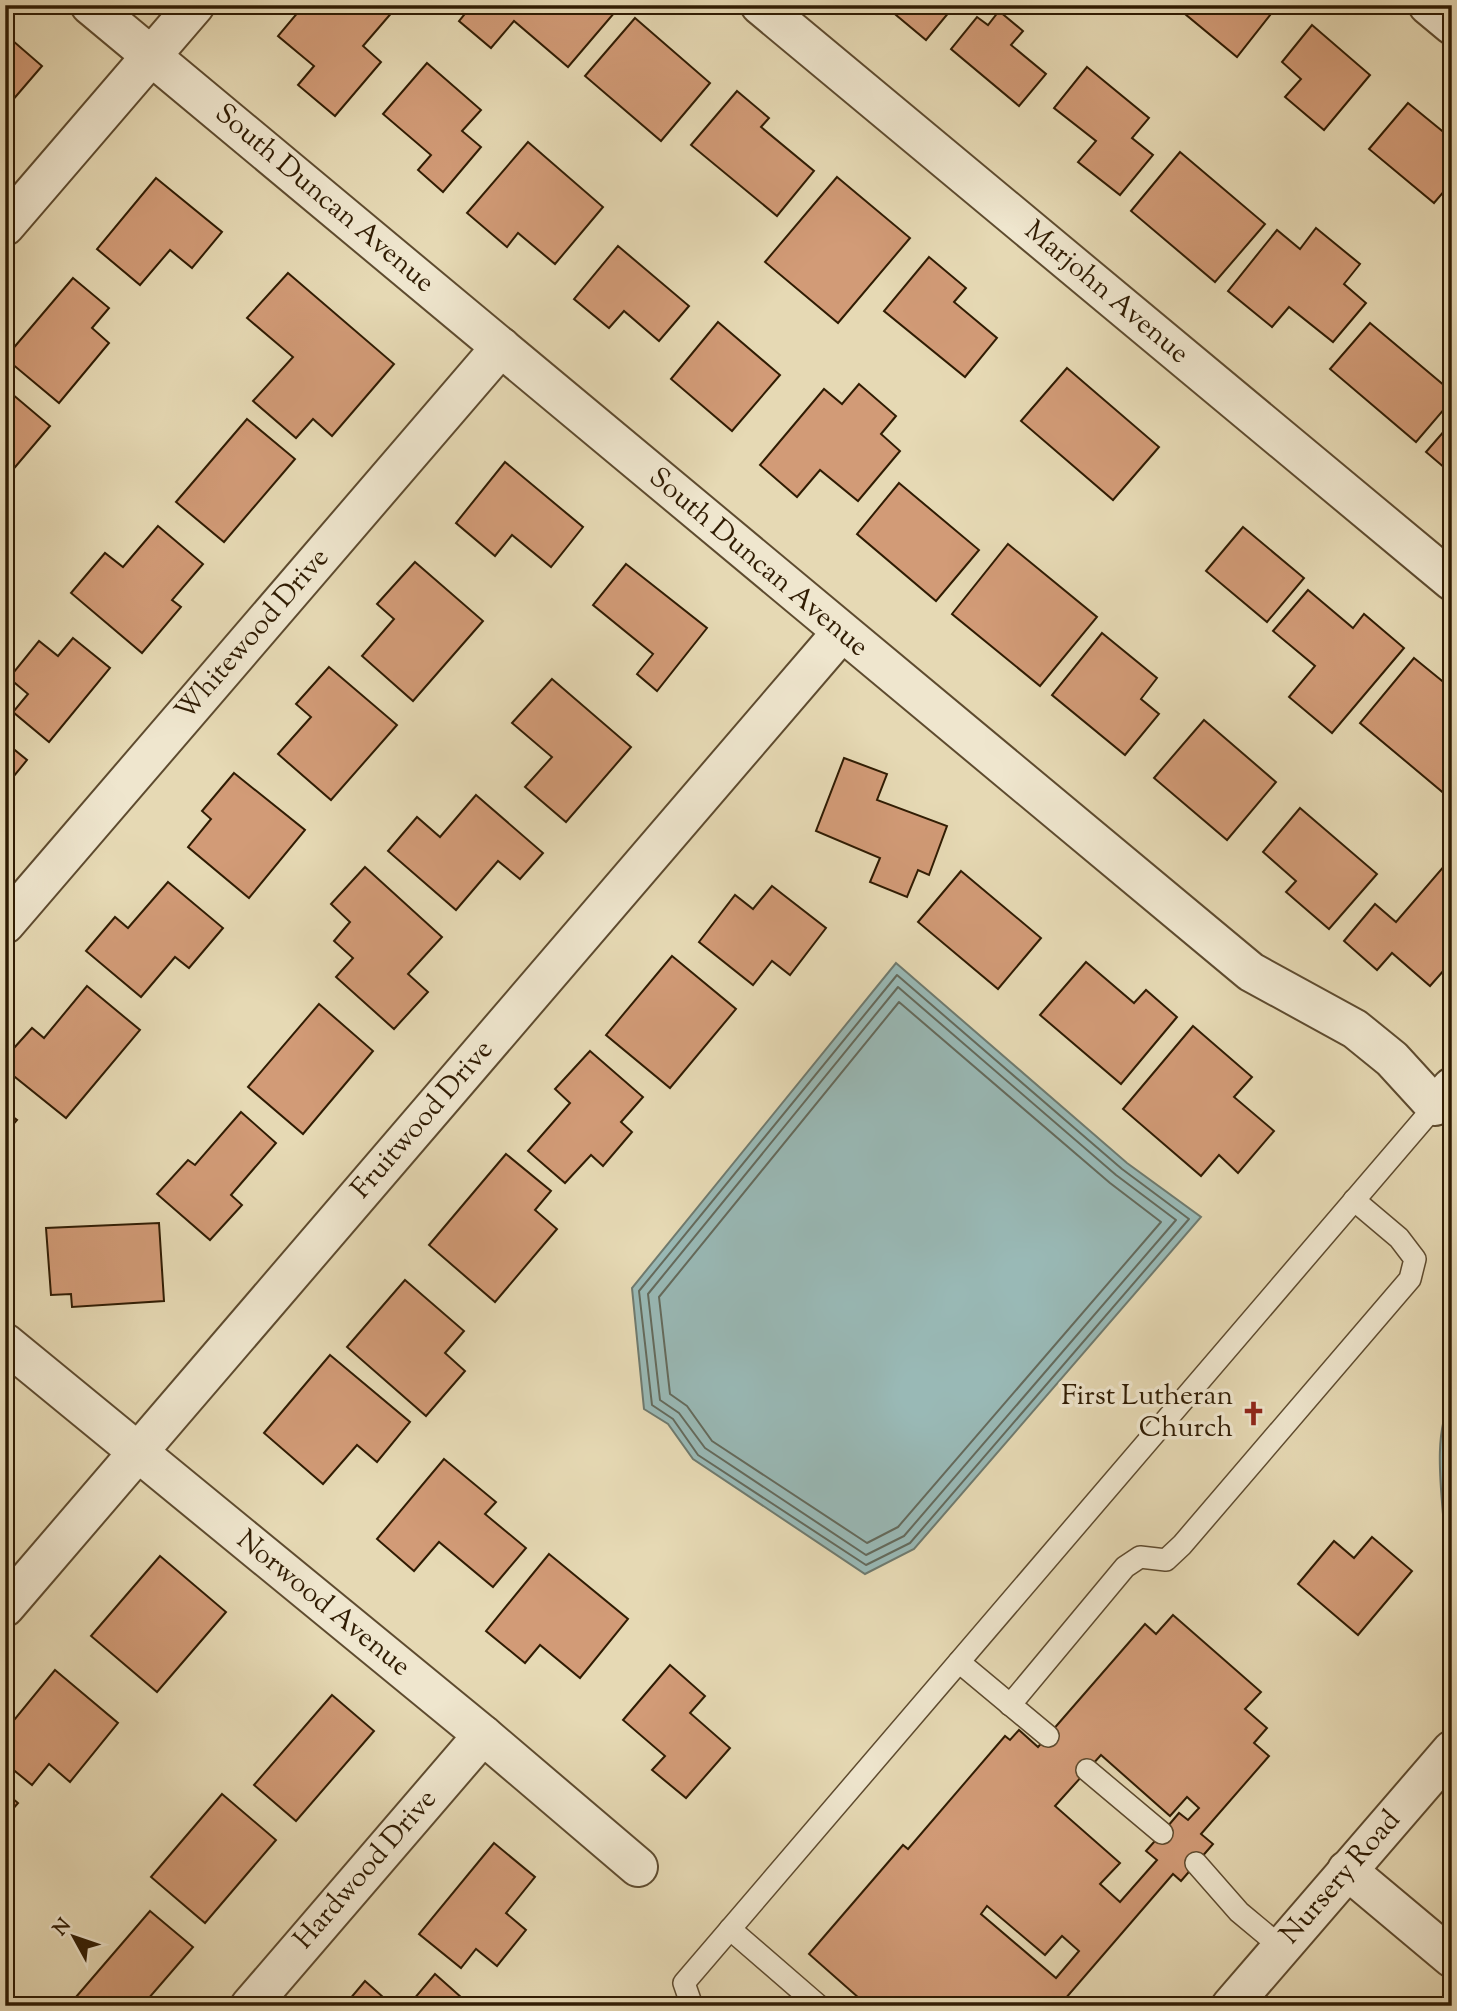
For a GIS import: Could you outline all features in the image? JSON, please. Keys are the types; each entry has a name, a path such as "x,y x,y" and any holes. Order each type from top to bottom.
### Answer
{"street":[{"name":"South Duncan Avenue","path":"90,5 1251,972 1355,1029 1443,1096"},
{"path":"5,226 195,5"},
{"name":"Marjohn Avenue","path":"760,5 1452,581"},
{"path":"1427,5 1452,25"},
{"name":"Whitewood Drive","path":"5,924 501,347"},
{"name":"Fruitwood Drive","path":"5,1607 841,633"},
{"name":"Norwood Avenue","path":"5,1343 483,1735 638,1867"},
{"name":"Hardwood Drive","path":"250,2006 483,1735"},
{"name":"Nursery Road","path":"1231,2006 1452,1750"},
{"path":"1347,1870 1452,1958"}],"lane":[{"path":"692,2006 684,1983 1443,1096"},
{"path":"1010,1704 1125,1567 1140,1557 1166,1560 1182,1545 1410,1279 1415,1259 1399,1238 1354,1200"},
{"path":"959,1662 1048,1737"},
{"path":"1087,1770 1161,1833"},
{"path":"1196,1863 1238,1912 1281,1947"},
{"path":"730,1929 819,2006"}],"water":[{"path":"896,963 1127,1163 1201,1217 914,1549 865,1574 693,1459 668,1424 644,1409 632,1288"},
{"path":"1452,1400 1452,1544 1445,1540 1440,1449 1442,1430"}],"building":[{"path":"304,5 389,5 394,10 363,46 381,62 335,116 298,85 314,66 278,36"},
{"path":"472,5 621,5 568,67 514,21 491,48 459,21"},
{"path":"884,5 955,5 926,40"},
{"path":"1182,5 1278,5 1237,57 1179,9"},
{"path":"999,11 1023,31 1011,45 1046,74 1019,106 951,49 977,17 988,25"},
{"path":"635,18 710,83 661,141 585,76"},
{"path":"1312,25 1370,75 1324,130 1285,97 1301,79 1282,62"},
{"path":"5,34 42,66 5,109"},
{"path":"427,63 481,110 462,131 481,147 443,192 418,170 431,155 383,114"},
{"path":"1087,67 1149,118 1132,138 1153,155 1120,195 1078,162 1096,141 1054,108"},
{"path":"737,91 769,118 761,127 814,171 777,216 691,145"},
{"path":"1408,103 1452,139 1452,182 1434,203 1369,149"},
{"path":"528,142 603,207 555,264 518,233 507,247 467,213"},
{"path":"1180,152 1265,224 1215,282 1131,211"},
{"path":"837,177 910,238 838,323 765,262"},
{"path":"156,178 222,232 192,268 170,250 140,285 97,249"},
{"path":"1316,228 1360,264 1344,284 1366,303 1333,342 1289,307 1272,327 1228,291 1277,230 1300,249"},
{"path":"618,246 689,306 659,341 624,311 609,328 574,299"},
{"path":"929,257 966,288 954,302 997,338 965,377 884,311"},
{"path":"288,273 394,364 332,436 313,419 296,438 253,401 293,357 247,318"},
{"path":"73,278 109,308 92,328 109,343 59,403 5,358"},
{"path":"718,322 780,375 732,431 671,379"},
{"path":"1370,323 1452,392 1452,400 1416,442 1330,369"},
{"path":"1067,368 1159,447 1113,500 1021,421"},
{"path":"859,384 896,416 881,434 900,451 858,501 820,470 797,497 760,465 824,389 842,404"},
{"path":"5,388 50,426 5,479"},
{"path":"247,419 295,459 224,542 176,502"},
{"path":"1452,422 1452,474 1426,452"},
{"path":"505,462 583,527 551,567 512,535 495,556 456,523"},
{"path":"899,483 979,550 936,601 857,534"},
{"path":"158,526 203,564 172,600 181,607 142,653 71,593 105,553 123,567"},
{"path":"1243,527 1304,578 1267,622 1206,571"},
{"path":"1008,544 1097,617 1040,686 952,614"},
{"path":"415,562 483,621 413,701 362,656 394,619 377,604"},
{"path":"626,564 707,628 657,691 637,674 653,654 593,605"},
{"path":"1308,590 1353,628 1364,614 1404,648 1332,733 1289,697 1315,666 1273,631"},
{"path":"1102,633 1157,678 1141,699 1159,714 1125,755 1052,695"},
{"path":"73,638 110,668 49,742 13,712 28,694 9,678 39,641 58,656"},
{"path":"1414,658 1452,689 1452,788 1446,795 1360,723"},
{"path":"329,667 397,725 331,800 278,754 311,717 296,704"},
{"path":"552,679 631,747 566,822 525,787 552,757 512,723"},
{"path":"1204,720 1276,782 1227,840 1154,778"},
{"path":"5,742 27,760 5,787"},
{"path":"844,758 887,774 877,800 947,826 929,875 918,870 907,897 870,882 880,858 816,831"},
{"path":"234,773 305,830 249,898 188,847 211,819 202,811"},
{"path":"476,795 543,853 520,879 498,861 456,910 388,851 417,817 440,837"},
{"path":"1300,808 1377,874 1329,929 1286,892 1296,881 1263,852"},
{"path":"1445,865 1452,870 1452,961 1430,986 1392,953 1377,970 1344,941 1375,904 1396,922"},
{"path":"365,867 442,937 408,974 428,992 394,1029 336,977 353,958 334,941 350,922 331,904"},
{"path":"961,871 1041,938 998,989 918,922"},
{"path":"168,882 223,928 189,968 175,957 141,997 86,951 115,917 128,928"},
{"path":"772,886 826,928 790,975 772,961 753,985 699,942 735,895 753,909"},
{"path":"672,956 736,1009 670,1088 606,1035"},
{"path":"1086,962 1134,1003 1146,990 1177,1017 1121,1084 1040,1015"},
{"path":"87,986 140,1030 66,1118 5,1069 5,1058 32,1028 44,1038"},
{"path":"319,1004 373,1051 303,1134 248,1087"},
{"path":"1193,1026 1252,1077 1234,1097 1274,1131 1238,1173 1219,1155 1201,1176 1123,1109"},
{"path":"590,1051 643,1097 621,1122 632,1132 603,1166 591,1155 565,1183 528,1151 570,1103 555,1089"},
{"path":"5,1111 17,1120 5,1134"},
{"path":"241,1112 276,1143 231,1195 242,1205 210,1240 157,1194 188,1160 195,1165"},
{"path":"506,1154 551,1191 535,1210 557,1229 495,1302 429,1245"},
{"path":"159,1223 164,1301 72,1307 71,1294 51,1295 46,1228"},
{"path":"405,1280 464,1331 445,1353 465,1371 426,1416 347,1347"},
{"path":"330,1355 410,1422 377,1462 357,1445 323,1484 264,1433"},
{"path":"444,1459 496,1502 485,1514 526,1548 493,1587 439,1542 414,1571 377,1539"},
{"path":"1372,1537 1412,1571 1358,1635 1298,1584 1334,1541 1354,1558"},
{"path":"549,1554 628,1619 580,1678 540,1645 525,1663 486,1631"},
{"path":"160,1556 226,1612 157,1692 91,1636"},
{"path":"1173,1615 1261,1692 1245,1709 1267,1728 1254,1743 1269,1756 1201,1834 1213,1844 1181,1881 1173,1874 1059,2006 868,2006 809,1954 903,1845 908,1849 1005,1736 1010,1740 1019,1730 1038,1747 1145,1624 1156,1634","holes":["1101,1755 1170,1816 1187,1797 1199,1808 1188,1820 1179,1813 1146,1851 1157,1860 1120,1902 1100,1884 1120,1863 1055,1806","987,1906 1045,1955 1062,1936 1079,1951 1056,1978 981,1914"]},
{"path":"670,1665 705,1696 690,1713 730,1748 686,1798 652,1770 665,1756 623,1720"},
{"path":"55,1670 118,1723 70,1782 49,1764 32,1785 5,1763 5,1731"},
{"path":"332,1695 374,1731 296,1821 254,1785"},
{"path":"5,1792 18,1803 5,1818"},
{"path":"222,1794 276,1840 205,1923 151,1877"},
{"path":"494,1843 535,1877 506,1913 526,1930 497,1966 476,1949 461,1968 419,1934"},
{"path":"150,1911 193,1947 142,2006 86,2006 76,1997"},
{"path":"435,1974 471,2006 408,2006"},
{"path":"365,1981 393,2006 344,2006"}],"place":[{"name":"First Lutheran Church","path":"1253,1413"}]}
